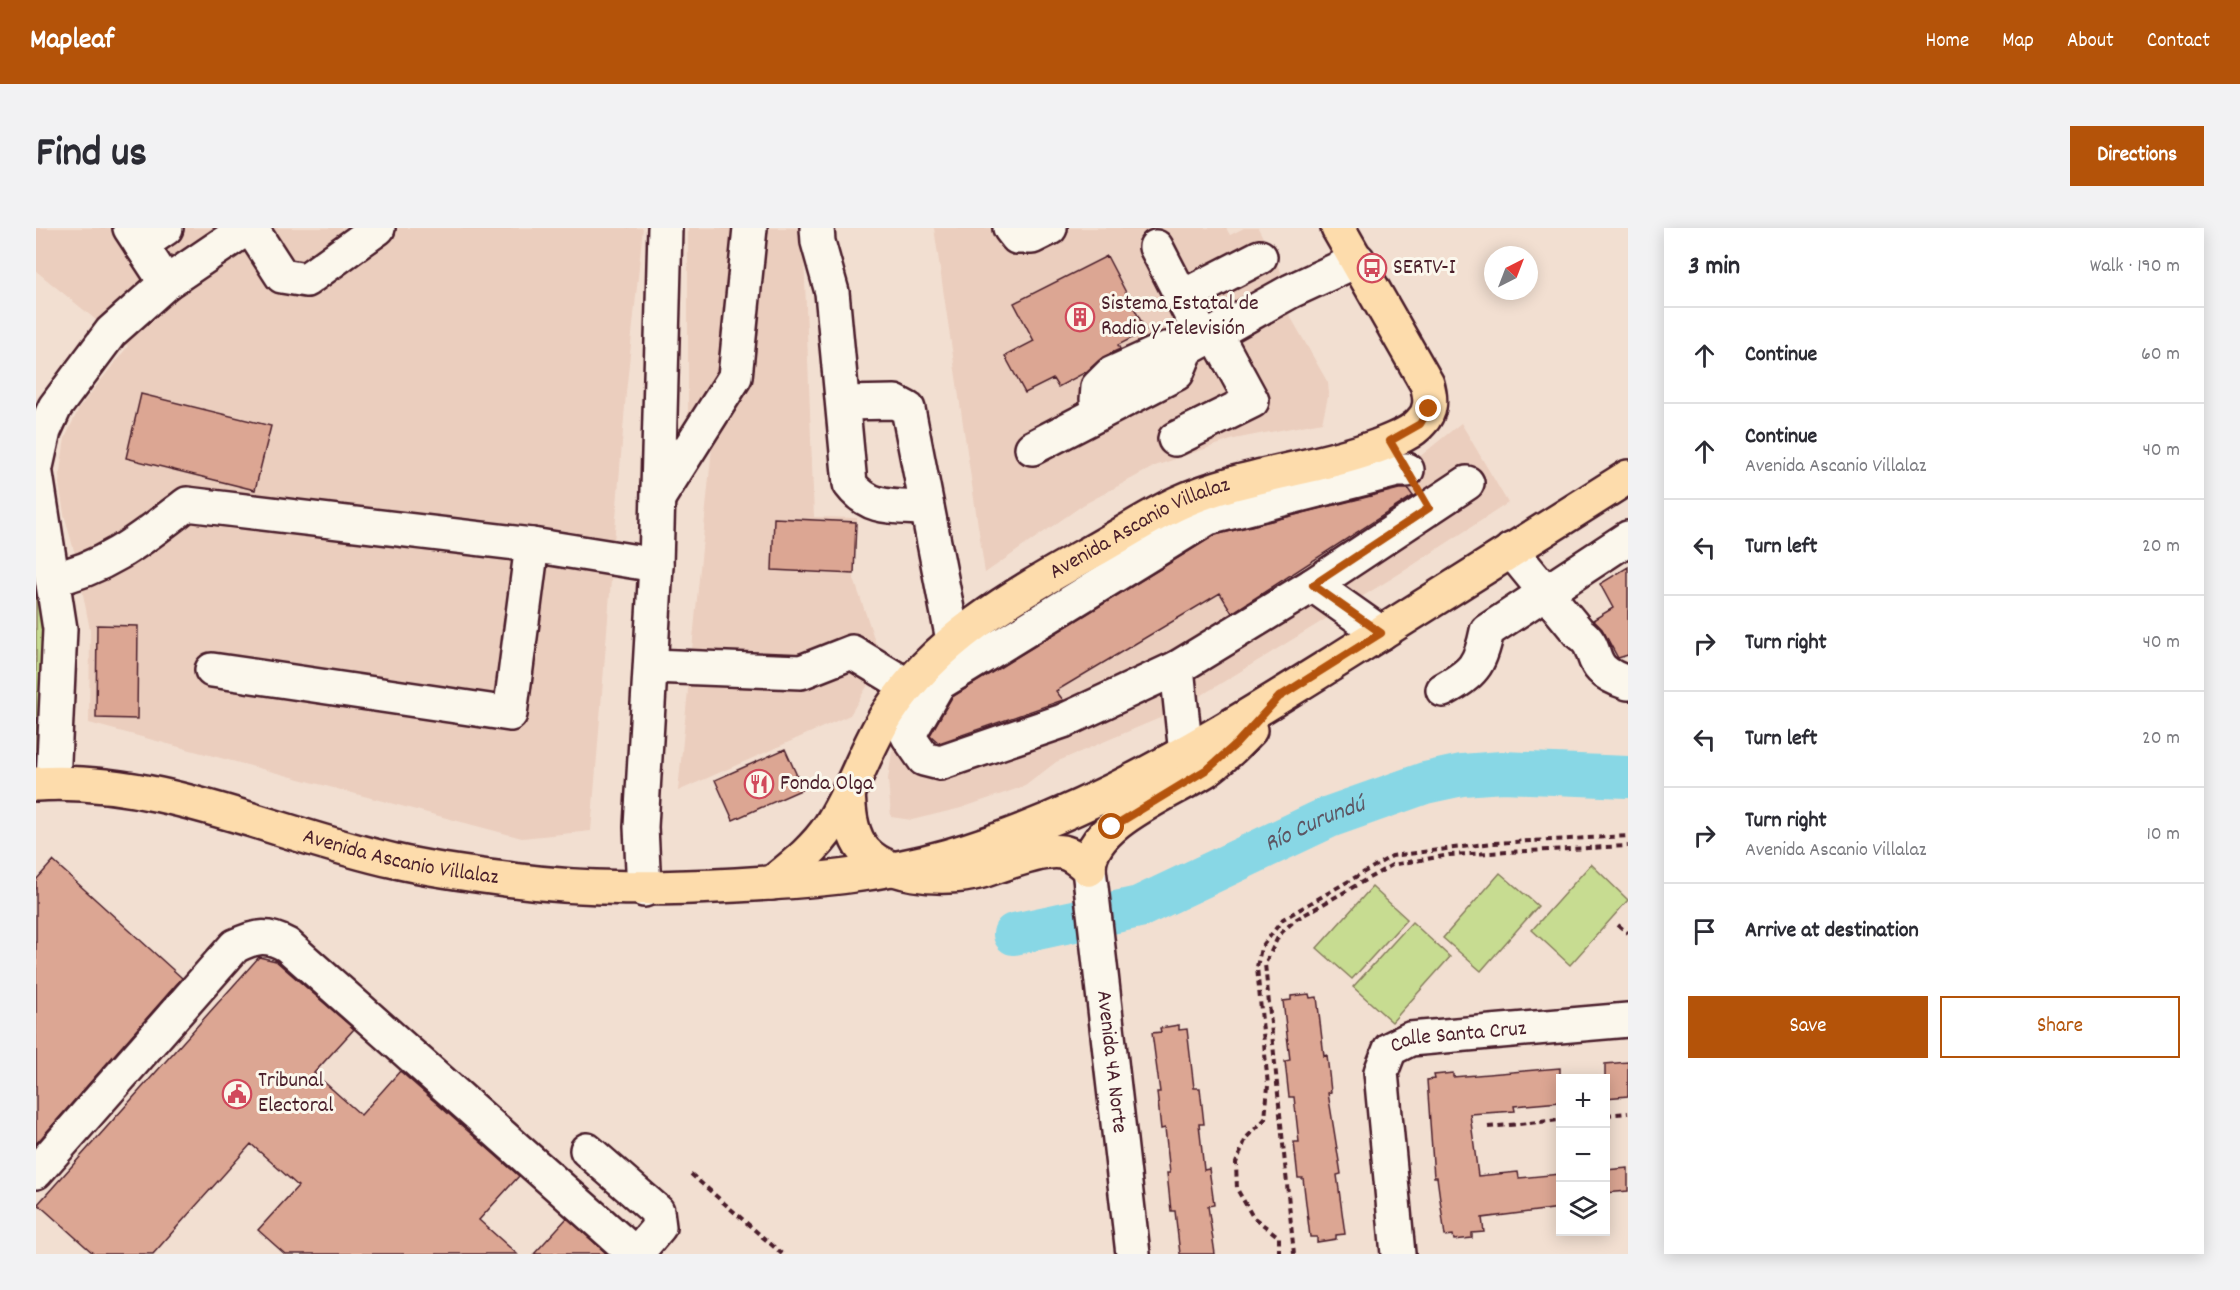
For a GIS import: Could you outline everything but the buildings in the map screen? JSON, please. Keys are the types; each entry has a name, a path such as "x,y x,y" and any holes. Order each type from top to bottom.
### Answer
{"main road":[{"name":"Avenida Ascanio Villalaz","path":"772,883 820,839 829,827 887,714 926,664 953,640 1049,576 1179,503 1223,488 1343,457 1390,441 1420,424 1429,409 1431,397 1427,384 1338,228"},
{"name":"Avenida Ascanio Villalaz","path":"45,784 151,793 395,861 517,881 644,890 772,883 897,869 947,856 1049,820 1116,791 1186,754 1628,477"},
{"path":"1089,876 1092,850 1106,832 1219,761 1279,697"},
{"path":"848,792 852,825 861,846 880,863 897,869 953,876 1053,852 1073,856 1089,876"}],"street":[{"path":"45,784 60,629 39,518 37,458 44,431 55,407 111,332 166,283 249,228 282,276 306,280 378,228"},
{"path":"644,890 641,827 652,666 665,228"},
{"path":"658,499 735,377 750,228"},
{"path":"817,228 818,242 832,292 850,484 860,498 877,505 927,508"},
{"path":"1010,228 1017,237 1032,237 1050,228"},
{"path":"146,234 166,283"},
{"path":"1156,247 1202,341 1252,401 1175,440"},
{"path":"1182,297 1260,257"},
{"path":"1032,448 1176,373 1202,341 1291,291 1358,260"},
{"path":"843,403 895,402 908,409 953,640"},
{"path":"1390,441 1429,508"},
{"path":"1407,470 1397,470 1208,518 938,684 908,736 924,759 939,763 1063,721 1177,668 1313,585 1467,483"},
{"path":"52,579 79,574 125,551 187,504 532,545 656,565"},
{"path":"1443,690 1469,676 1483,652 1487,632 1628,538"},
{"path":"212,670 510,714 532,545"},
{"path":"1510,550 1579,633 1588,639 1595,663 1602,671 1628,683"},
{"path":"1313,585 1381,633"},
{"path":"652,666 801,672 852,652 908,686"},
{"path":"1177,668 1186,754"},
{"name":"Avenida 4A Norte","path":"1089,876 1134,1254"},
{"path":"36,1172 235,946 256,936 271,936 288,945 636,1254 658,1227 657,1212 587,1150"},
{"name":"Calle Santa Cruz","path":"1398,1254 1381,1072 1390,1049 1410,1039 1628,1020"}],"path":[{"path":"1279,1254 1279,1237 1253,1217 1237,1189 1236,1163 1246,1138 1265,1119 1268,1086 1257,967 1261,948 1283,919 1392,856 1493,843 1628,836"},
{"path":"1294,1254 1265,964 1279,935 1295,920 1392,865 1449,855 1628,846"},
{"path":"1618,925 1628,933"},
{"path":"1610,1115 1628,1113"},
{"path":"1488,1127 1556,1120"},
{"path":"691,1174 781,1254"}],"shaded area":[{"path":"36,228 643,228 626,393 591,831 522,838 89,723 90,630 59,483 65,438 79,408 128,346 36,271"},
{"path":"688,228 803,228 814,517 857,518 854,579 876,644 887,653 850,715 678,791 714,427 688,426"},
{"path":"934,228 1226,228 1230,235 1244,228 1258,228 1296,301 1285,307 1328,383 1329,393 1322,422 1234,439 1155,466 1083,505 985,573"},
{"path":"1461,423 1508,503 1407,569 1197,698 1195,689 1167,715 1056,762 1025,786 961,808 912,820 891,817 888,779 892,752 902,722 1129,551 1413,462"}],"green space":[{"path":"36,551 50,630 42,748 36,755"},
{"path":"1591,864 1628,900 1570,965 1532,930"},
{"path":"1500,873 1538,906 1481,971 1443,938"},
{"path":"1372,887 1407,919 1352,979 1317,948"},
{"path":"1412,922 1450,957 1392,1022 1353,987"}],"waterway":[{"name":"Río Curundú","path":"1014,934 1139,907 1329,817 1425,783 1462,775 1502,772 1628,777"}],"place":[{"name":"SERTV-I","path":"1372,268"},
{"name":"Sistema Estatal de Radio y Televisión","path":"1080,317"},
{"name":"Fonda Olga","path":"759,784"},
{"name":"Tribunal Electoral","path":"237,1094"}],"route":[{"path":"1112,827 1186,784 1219,761 1279,697 1381,633 1313,585 1429,508 1390,441 1420,424 1429,409"}]}
